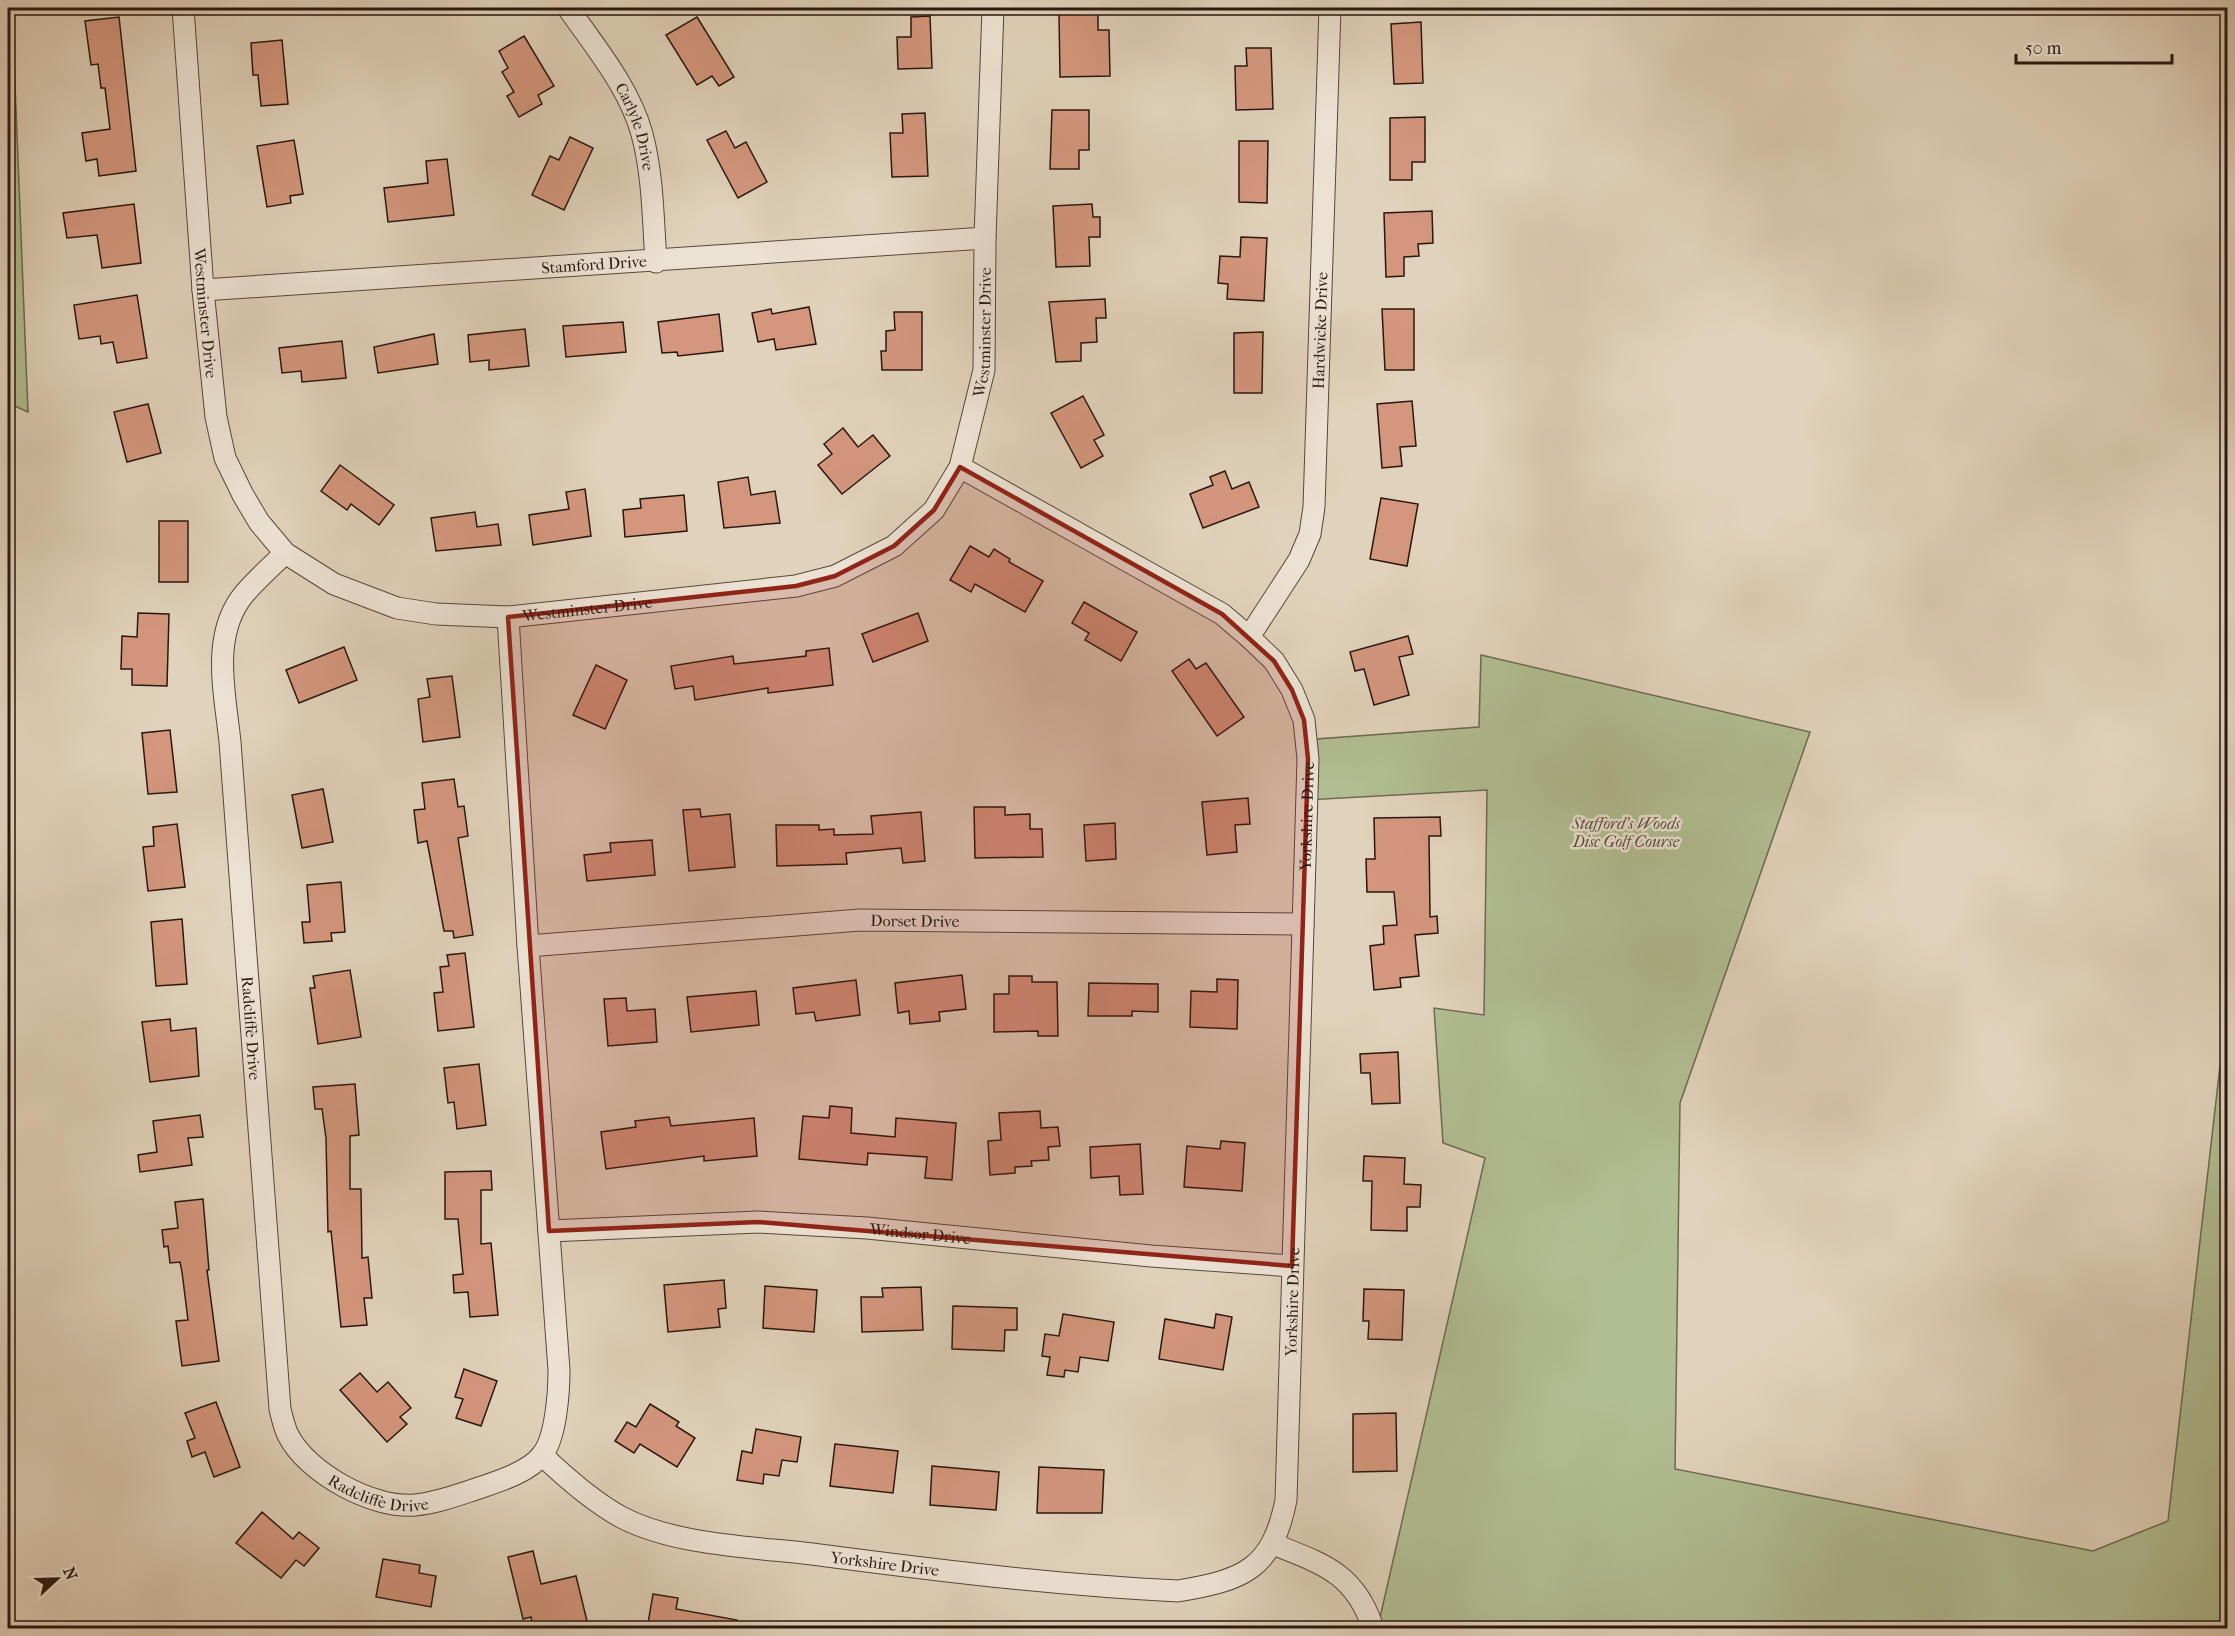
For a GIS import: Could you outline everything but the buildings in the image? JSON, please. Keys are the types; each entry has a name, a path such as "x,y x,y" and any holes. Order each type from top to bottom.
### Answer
{"street":[{"name":"Westminster Drive","path":"183,8 202,290 216,417 225,458 259,522 285,553 334,584 397,608 436,614 508,617 796,586 835,576 894,546 934,510 960,468 984,370 985,238 993,8"},
{"name":"Carlyle Drive","path":"568,8 629,101 641,132 649,167 656,262"},
{"name":"Hardwicke Drive","path":"1249,637 1299,560 1311,534 1330,8"},
{"name":"Stamford Drive","path":"202,290 656,262 985,238"},
{"name":"Yorkshire Drive","path":"543,1455 570,1482 621,1517 656,1530 706,1541 946,1571 1178,1591 1212,1585 1247,1571 1268,1552 1280,1531 1286,1500 1308,759 1304,720 1292,690 1274,661 1222,614 960,468"},
{"name":"Radcliffe Drive","path":"285,553 244,594 232,614 223,639 222,662 280,1409 287,1434 300,1452 346,1489 393,1503 414,1505 441,1500 511,1478 543,1455"},
{"path":"508,617 528,946 560,1370 558,1409 543,1455"},
{"name":"Dorset Drive","path":"528,946 860,920 1303,924"},
{"name":"Windsor Drive","path":"549,1231 758,1222 867,1228 1151,1256 1292,1266"},
{"path":"1273,1544 1327,1566 1346,1581 1366,1606 1374,1629"}],"highlighted area":[{"path":"960,467 1222,614 1274,661 1292,690 1304,720 1308,759 1292,1266 758,1222 549,1231 508,617 796,586 835,576 894,546 934,510"}],"green space":[{"path":"8,8 12,8 28,412 8,403"},
{"name":"Stafford's Woods Disc Golf Course","path":"1481,655 1810,732 1680,1103 1675,1469 2093,1551 2168,1521 2220,1066 2227,1062 2227,1628 1381,1628 1379,1622 1485,1158 1443,1143 1434,1008 1484,1015 1487,790 1306,800 1303,740 1479,727"}]}
